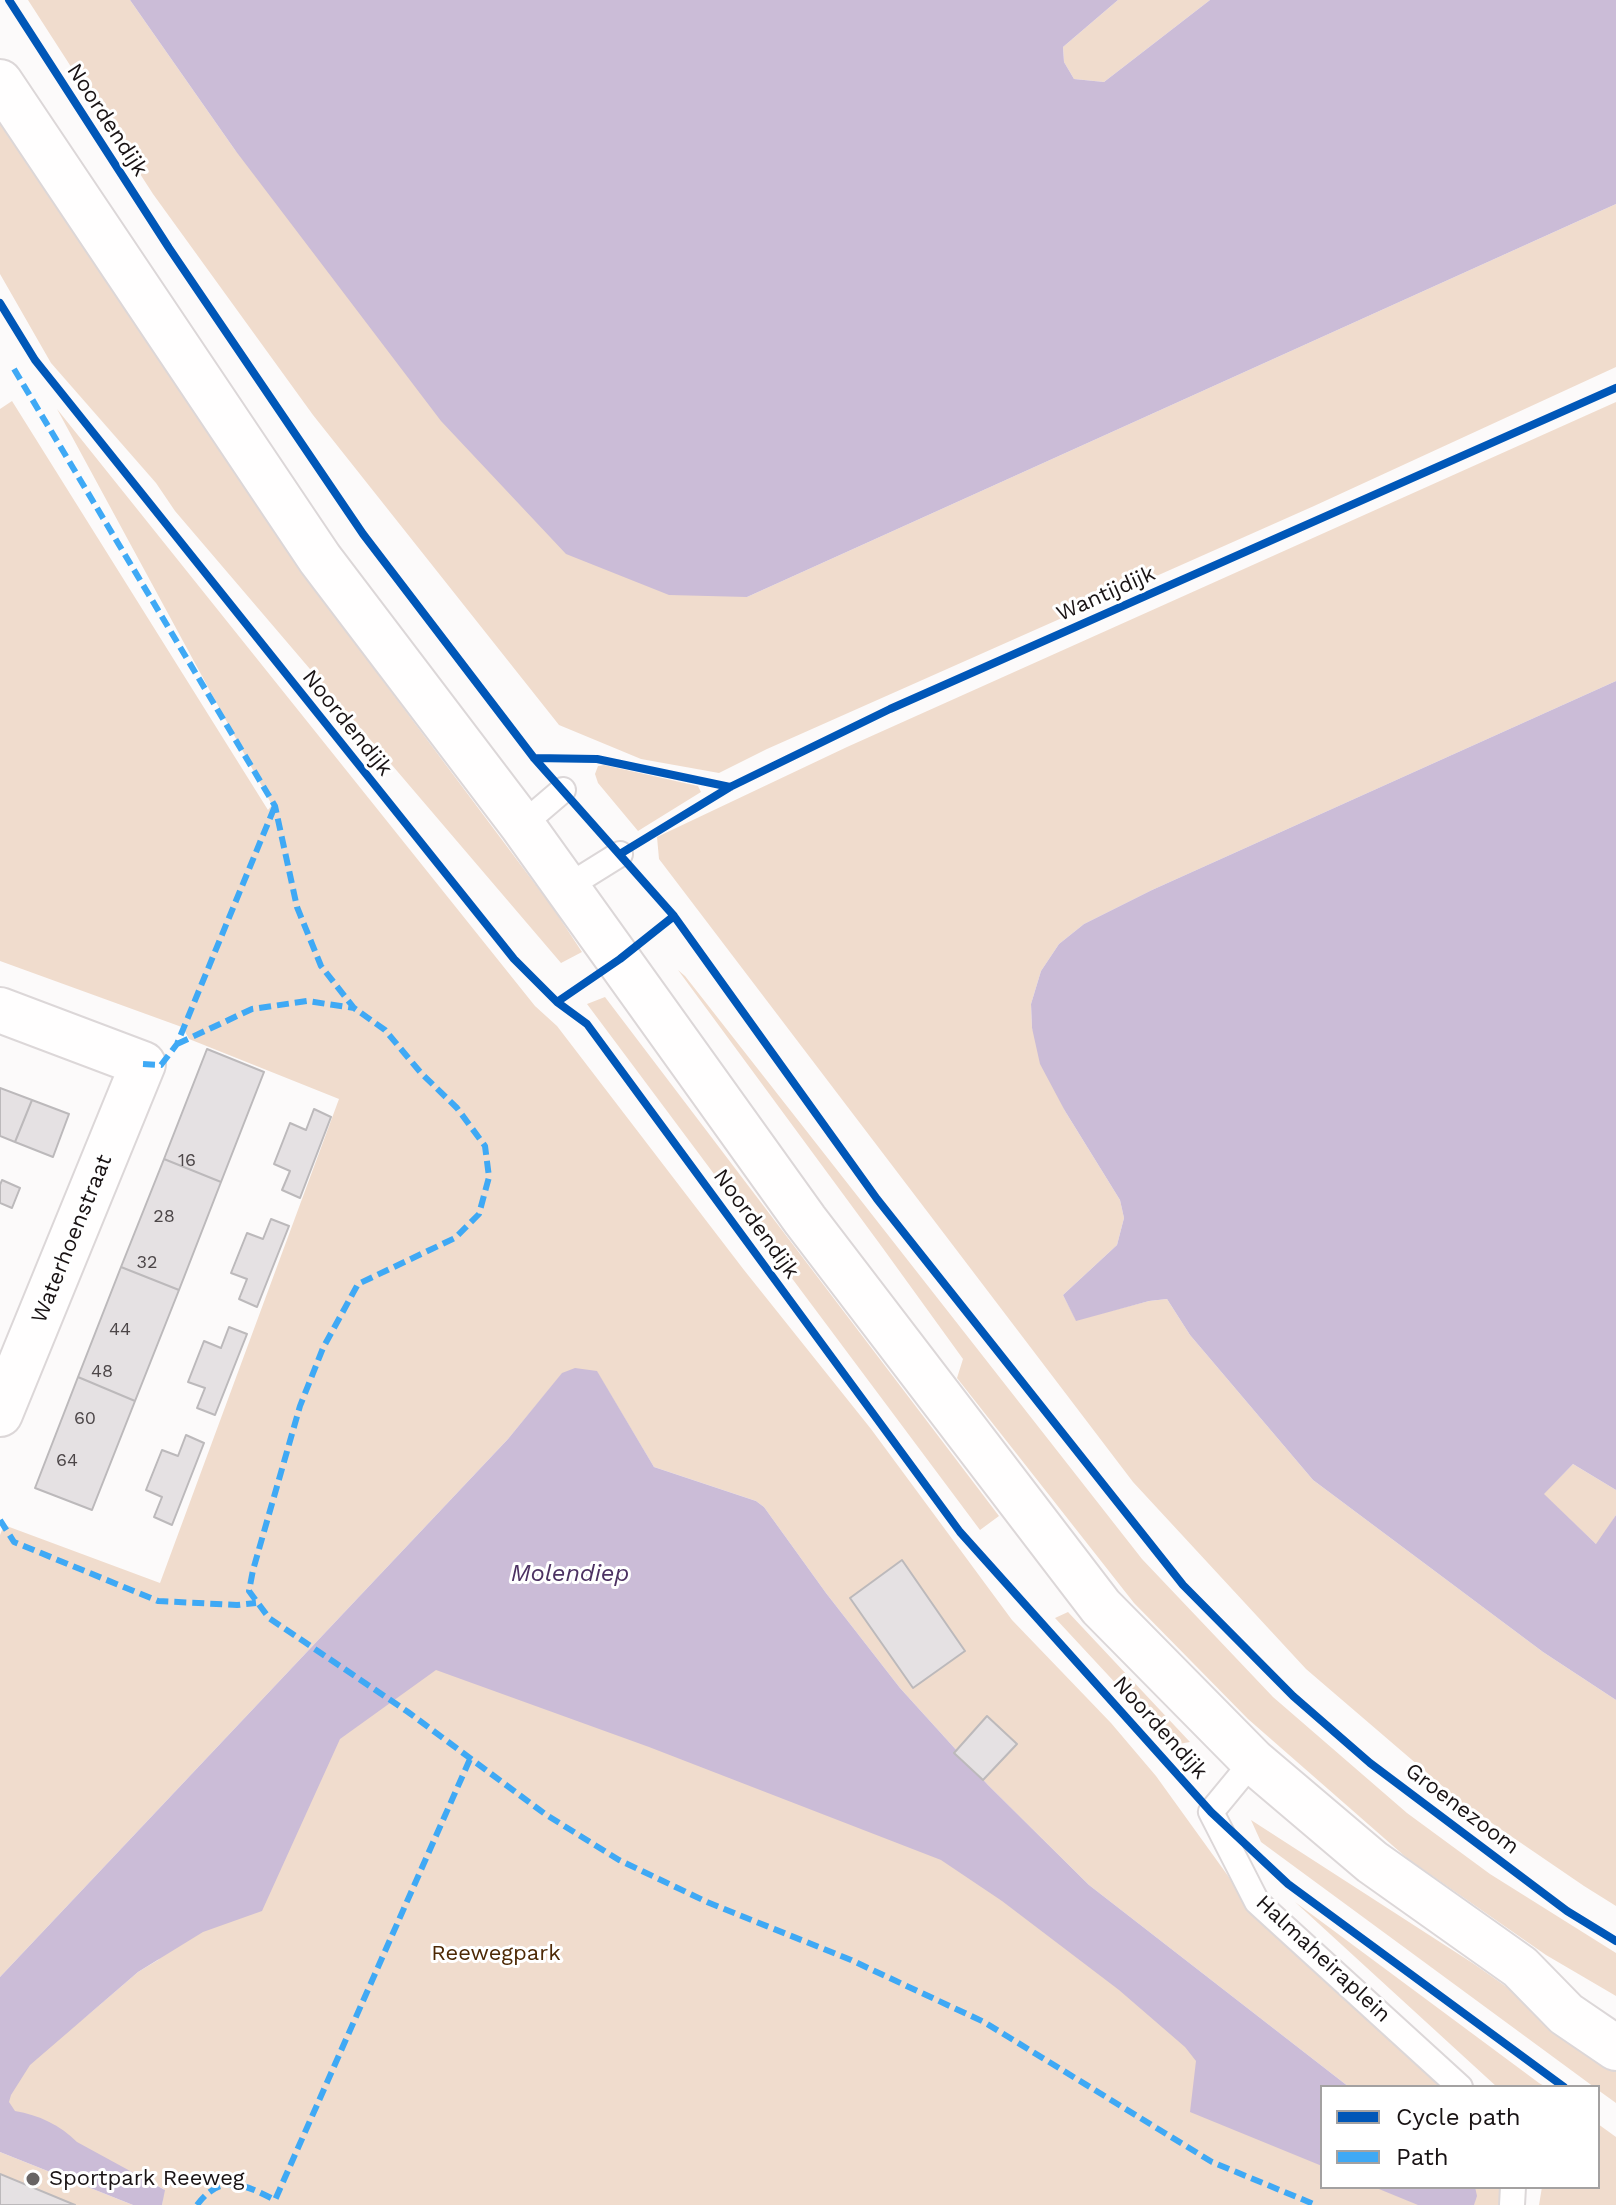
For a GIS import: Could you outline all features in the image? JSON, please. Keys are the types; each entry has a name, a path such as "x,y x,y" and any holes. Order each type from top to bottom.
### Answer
{"street":[{"name":"Noordendijk","path":"0,82 320,559 522,825 805,1220 1101,1607 1253,1761"},
{"name":"Waterhoenstraat","path":"0,1010 143,1064 0,1414"},
{"path":"1253,1761 1372,1862 1520,1967 1566,2014 1616,2048"},
{"path":"1520,1967 1582,1994 1616,2016"}],"lane":[{"path":"522,825 563,790"},
{"path":"567,887 620,854"},
{"name":"Noordendijk","path":"1211,1812 1253,1761"},
{"name":"Halmaheiraplein","path":"1211,1812 1257,1902 1458,2085"}],"green space":[{"path":"28,0 130,0 235,150 747,597 1616,204 1616,367 719,773 641,759 559,725 313,415 153,194"},
{"path":"1118,0 1210,0 1104,82 1074,79 1064,62 1063,47"},
{"path":"0,117 256,503 351,638 553,908 582,952 561,963 51,363 0,274"},
{"path":"12,401 268,810 272,805 57,409 535,1006 557,1026 744,1270 871,1429 1012,1620 1111,1723 1156,1776 1231,1880 1316,1967 1447,2085 1346,2085 1089,1885 988,1785 900,1688 764,1507 756,1501 654,1467 597,1372 562,1374 508,1439 0,1977 0,1535 4,1525 160,1583 339,1099 189,1039 179,1026 0,961 0,409"},
{"path":"1616,402 1616,681 1152,890 1084,924 1059,944 1041,971 1031,1004 1032,1028 1065,1111 1120,1200 1124,1218 1117,1245 1063,1295 1076,1320 1167,1299 1190,1335 1313,1480 1543,1652 1616,1700 1616,1906 1461,1802 1306,1669 1133,1482 659,859 657,837 847,747"},
{"path":"598,766 698,786 701,792 638,831 598,783 595,774"},
{"path":"678,970 1142,1559 1273,1697 1407,1813 1490,1874 1616,1953 1616,1996 1546,1955 1408,1859 1248,1719 1134,1603 957,1378 963,1359"},
{"path":"605,997 999,1516 980,1530 587,1004"},
{"path":"1573,1464 1616,1490 1616,1515 1597,1545 1543,1494"},
{"path":"1068,1612 1190,1742 1173,1745 1055,1618"},
{"name":"Reewegpark","path":"432,1661 981,1866 1320,2160 1320,2189 1395,2189 1438,2205 162,2205 164,2189 0,2111 0,2085 138,1972 158,1960 326,1736"},
{"path":"1251,1820 1474,1964 1616,2064 1616,2103 1600,2091 1600,2085 1591,2085 1261,1842"},
{"path":"1295,1902 1542,2085 1495,2085"},
{"path":"1600,2125 1616,2137 1616,2205 1539,2205 1542,2189 1600,2189"},
{"name":"Sportpark Reeweg","path":"0,2152 133,2205 0,2205"},
{"path":"1475,2189 1503,2189 1500,2205 1474,2205"}],"water":[{"path":"130,0 1118,0 1063,47 1064,62 1074,79 1104,82 1210,0 1616,0 1616,204 747,597 669,595 566,554 441,421 235,150"},
{"path":"1616,681 1616,1490 1573,1464 1544,1494 1596,1544 1616,1515 1616,1700 1543,1652 1313,1480 1190,1335 1167,1299 1076,1321 1063,1295 1117,1245 1124,1218 1120,1200 1040,1064 1032,1028 1031,1004 1041,971 1059,944 1084,924 1152,890"},
{"name":"Molendiep","path":"575,1368 597,1371 654,1467 756,1501 764,1507 900,1688 988,1785 1089,1885 1346,2085 1320,2085 1320,2165 1190,2112 1196,2061 1185,2047 1119,1990 1002,1901 941,1860 649,1747 436,1670 340,1739 262,1911 203,1932 138,1972 30,2065 11,2095 9,2102 15,2111 49,2122 77,2142 165,2190 162,2205 133,2205 0,2152 0,1977 508,1439 562,1373"},
{"path":"1379,2189 1475,2189 1477,2196 1474,2205 1418,2205"}],"building":[{"path":"207,1049 264,1072 221,1182 164,1159"},
{"path":"0,1088 32,1100 15,1142 0,1136"},
{"path":"32,1100 69,1114 53,1157 15,1142"},
{"path":"314,1109 331,1117 300,1198 282,1190 290,1171 274,1164 290,1123 306,1130"},
{"path":"164,1159 221,1182 179,1290 121,1267"},
{"path":"2,1180 20,1188 12,1208 0,1203"},
{"path":"271,1219 289,1226 257,1307 239,1299 247,1279 231,1273 247,1233 263,1239"},
{"path":"121,1267 179,1290 135,1401 78,1377"},
{"path":"229,1327 247,1334 215,1415 197,1408 205,1388 188,1382 204,1341 221,1348"},
{"path":"78,1377 135,1401 92,1510 35,1488"},
{"path":"186,1435 204,1443 172,1525 154,1517 162,1497 146,1490 162,1450 178,1456"},
{"path":"902,1560 965,1651 913,1688 850,1598"},
{"path":"987,1716 1017,1744 983,1780 954,1753"},
{"path":"0,2174 75,2205 0,2205"}],"marked path":[{"path":"14,369 275,806 297,907 321,966 354,1008 385,1030 421,1073 457,1108 485,1146 489,1177 479,1214 455,1238 358,1284 323,1348 300,1406 249,1591 269,1618 408,1712 545,1814 619,1860 707,1902 851,1960 984,2022 1212,2162 1316,2205"},
{"path":"143,1064 161,1065 177,1044 275,806"},
{"path":"177,1044 252,1009 307,1001 354,1008"},
{"path":"0,1520 14,1542 158,1601 256,1603"},
{"path":"197,2205 215,2188 233,2184 275,2200 470,1759"}],"cycle path":[{"name":"Groenezoom","path":"9,0 169,248 363,534 534,758 674,916 877,1199 1183,1585 1293,1696 1370,1763 1567,1911 1616,1941"},
{"path":"0,303 35,360 514,959 557,1002 587,1024 960,1532 1211,1812 1288,1884 1561,2085"},
{"name":"Wantijdijk","path":"620,854 730,787 890,709 1616,388"},
{"path":"534,758 597,759 730,787"},
{"path":"557,1002 620,959 674,916"}],"place":[{"name":"Sportpark Reeweg","path":"33,2179"}]}
